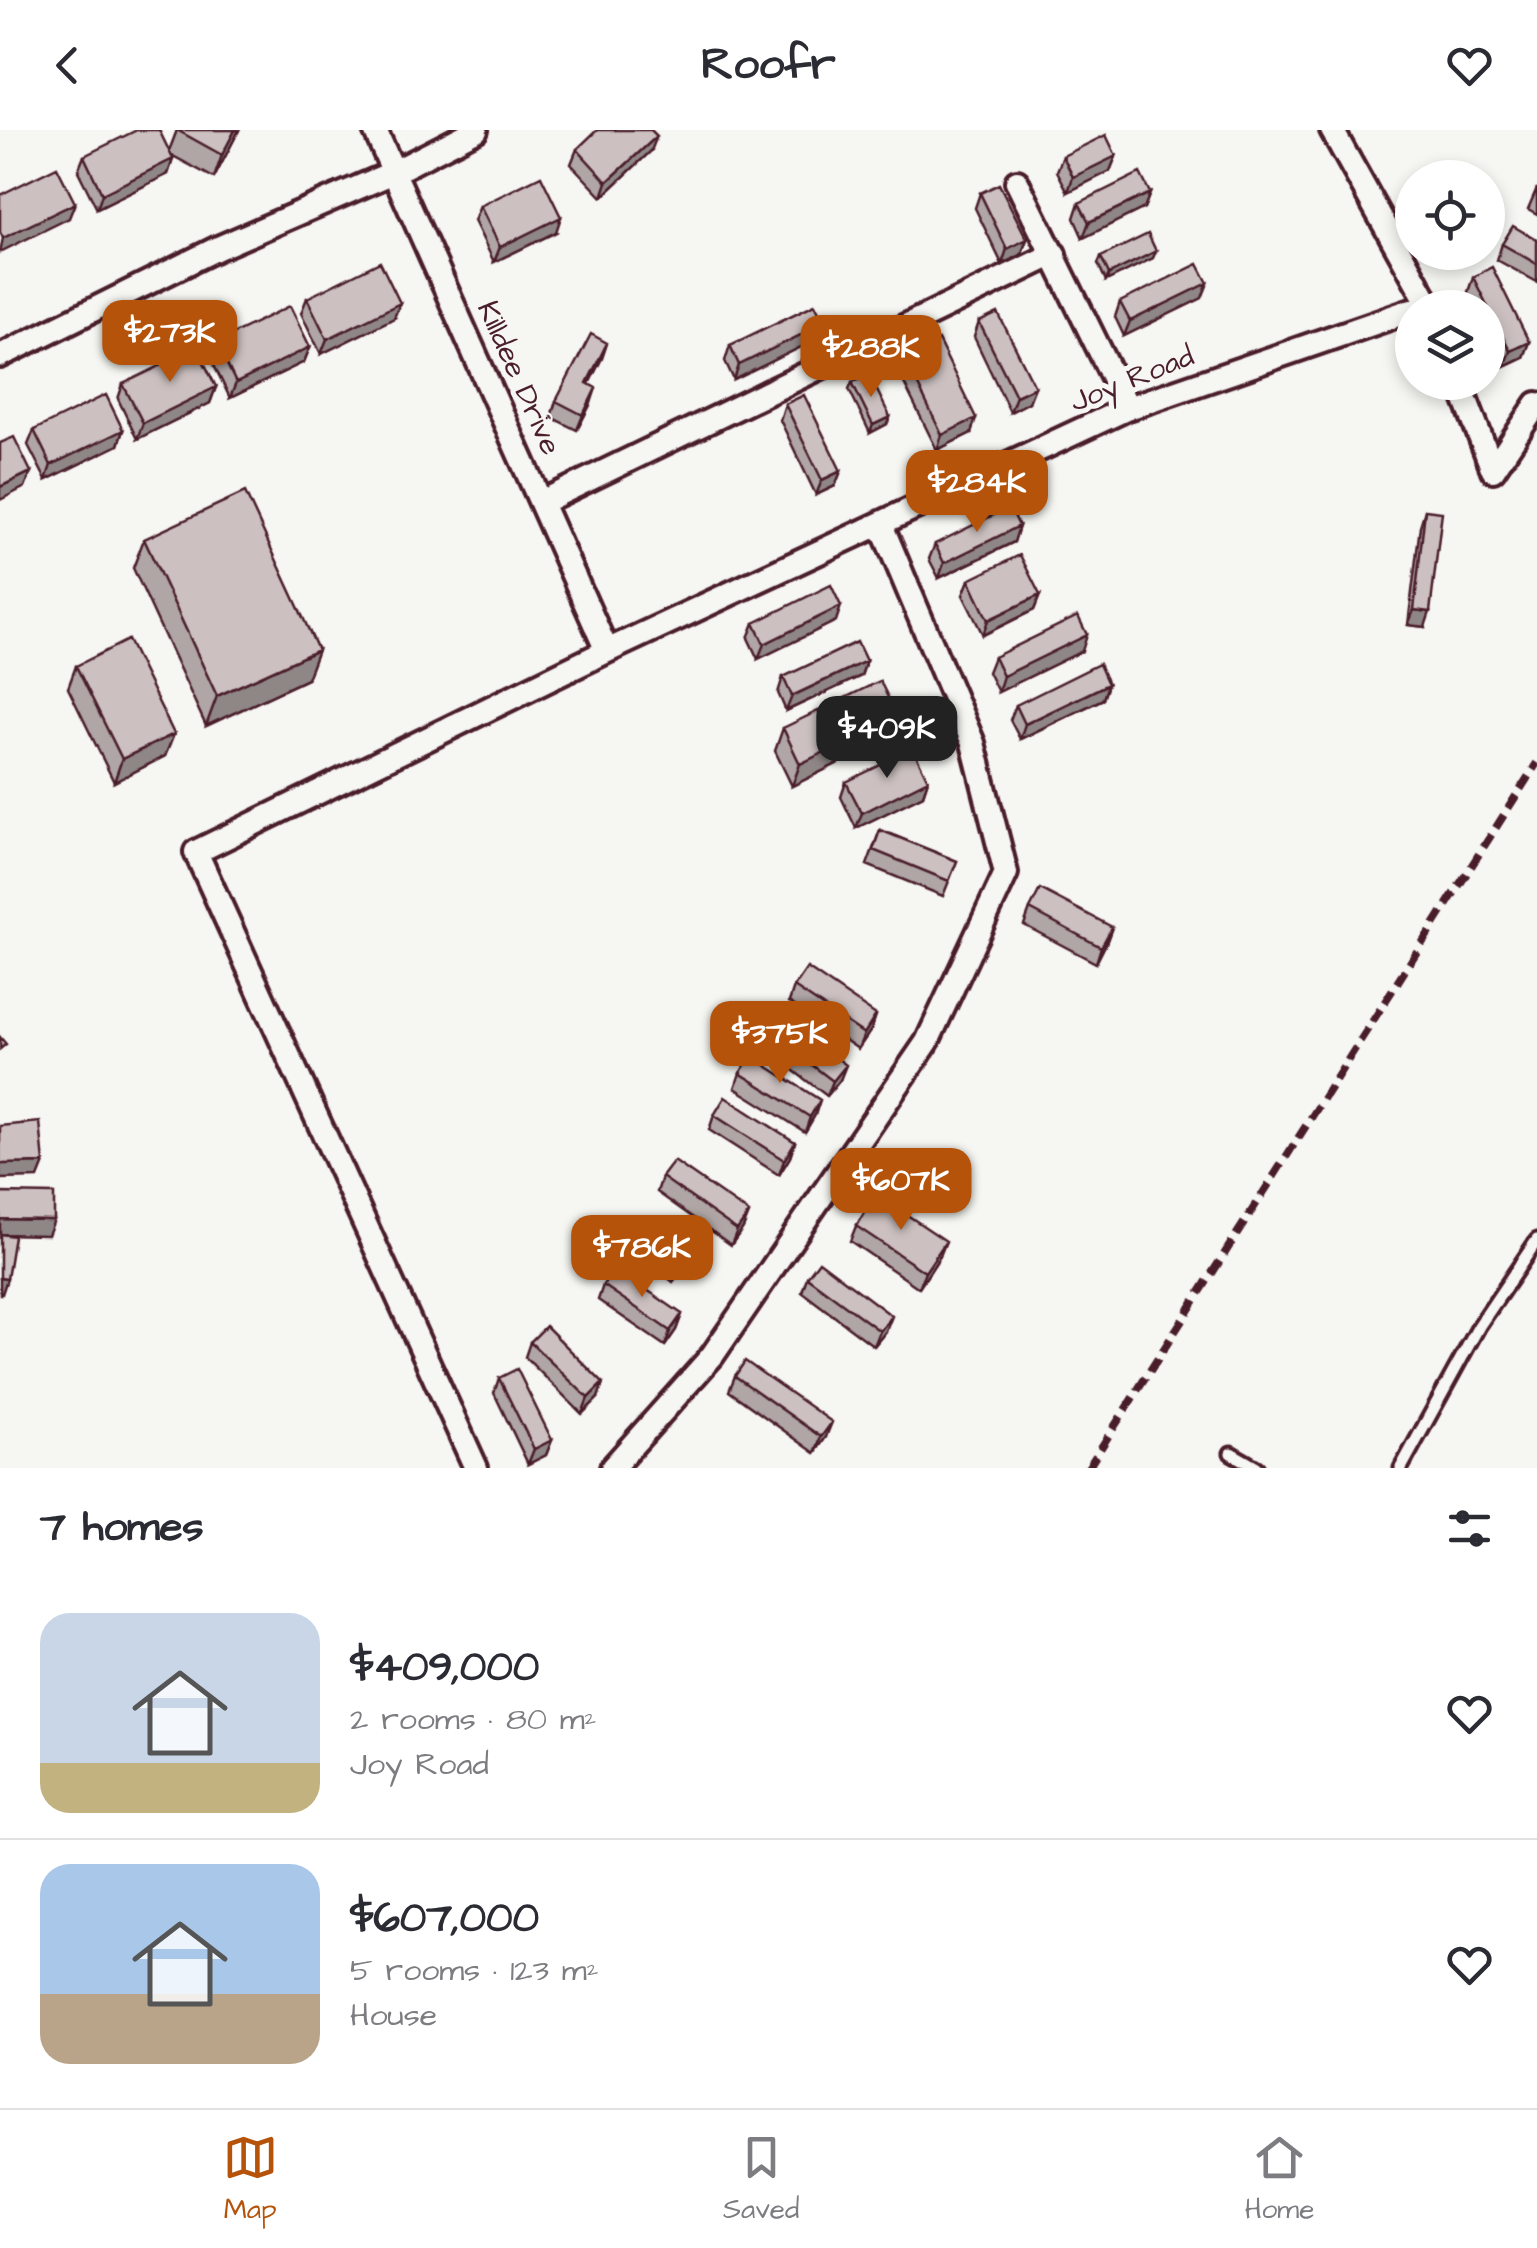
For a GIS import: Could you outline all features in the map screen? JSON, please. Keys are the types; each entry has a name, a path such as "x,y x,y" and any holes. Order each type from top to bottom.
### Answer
{"street":[{"name":"Killdee Drive","path":"375,130 608,651"},
{"path":"0,356 218,248 394,172 476,130"},
{"path":"1332,130 1414,290"},
{"path":"1017,182 1128,408"},
{"path":"542,502 1054,254"},
{"name":"Joy Road","path":"476,1468 196,852 608,651 1128,408 1395,317"},
{"path":"1466,400 1492,470 1537,404"},
{"path":"612,1468 712,1356 927,1042 1006,873 973,742 882,526"}],"lane":[{"path":"1401,1468 1479,1326 1537,1240"},
{"path":"1231,1453 1258,1468"}],"building":[{"path":"137,130 159,130 173,159 102,194 84,156"},
{"path":"177,130 235,130 222,155"},
{"path":"597,130 651,130 657,136 607,182 577,149"},
{"path":"1106,135 1116,156 1073,177 1063,156"},
{"path":"57,167 75,203 3,238 0,195"},
{"path":"1140,173 1150,193 1089,222 1079,203"},
{"path":"541,176 561,217 500,247 480,206"},
{"path":"999,184 1027,239 1007,249 980,193"},
{"path":"1513,226 1537,240 1537,264 1505,246"},
{"path":"1148,234 1156,251 1109,274 1101,257"},
{"path":"380,262 400,303 327,339 307,298"},
{"path":"1198,264 1208,283 1130,321 1120,302"},
{"path":"1493,270 1503,290 1480,290 1473,277"},
{"path":"1505,293 1529,342 1510,351 1505,341"},
{"path":"815,304 825,323 739,365 730,345"},
{"path":"290,306 310,347 236,383 216,342"},
{"path":"998,313 1035,387 1016,396 979,322"},
{"path":"591,334 607,343 587,383 596,388 583,415 556,401"},
{"path":"938,340 976,418 942,435 904,356"},
{"path":"197,348 216,387 143,423 123,384"},
{"path":"869,374 890,417 873,425 852,382"},
{"path":"106,395 123,430 51,465 34,430"},
{"path":"804,395 841,471 822,480 785,404"},
{"path":"14,437 31,472 0,487 0,443"},
{"path":"245,492 318,650 217,696 144,539"},
{"path":"1010,507 1019,526 944,563 935,544"},
{"path":"1425,510 1442,512 1430,612 1414,610"},
{"path":"1020,555 1040,595 988,620 969,580"},
{"path":"831,585 841,606 764,644 754,623"},
{"path":"1078,616 1087,635 1003,676 994,657"},
{"path":"128,640 174,734 122,759 76,666"},
{"path":"857,642 866,661 792,696 783,677"},
{"path":"1099,664 1108,684 1025,724 1016,705"},
{"path":"880,681 897,716 800,764 783,728"},
{"path":"913,749 928,780 862,813 846,782"},
{"path":"880,830 957,861 949,881 873,850"},
{"path":"1040,889 1112,927 1101,947 1030,909"},
{"path":"807,968 876,1015 864,1034 794,987"},
{"path":"779,1014 846,1065 833,1081 766,1030"},
{"path":"751,1056 820,1100 810,1117 740,1073"},
{"path":"725,1097 795,1142 784,1160 714,1115"},
{"path":"40,1122 44,1163 0,1164 0,1126"},
{"path":"674,1161 749,1213 737,1230 662,1177"},
{"path":"0,1193 54,1194 54,1220 0,1219"},
{"path":"876,1194 946,1241 925,1272 856,1226"},
{"path":"0,1234 14,1236 7,1279 0,1278"},
{"path":"655,1237 686,1261 676,1274 645,1249"},
{"path":"819,1261 892,1316 880,1331 807,1277"},
{"path":"615,1268 682,1314 670,1331 603,1285"},
{"path":"546,1326 603,1383 588,1398 530,1342"},
{"path":"745,1361 832,1422 821,1437 735,1376"},
{"path":"517,1369 552,1440 534,1449 499,1378"}],"railway":[{"path":"1088,1468 1537,763"}]}
